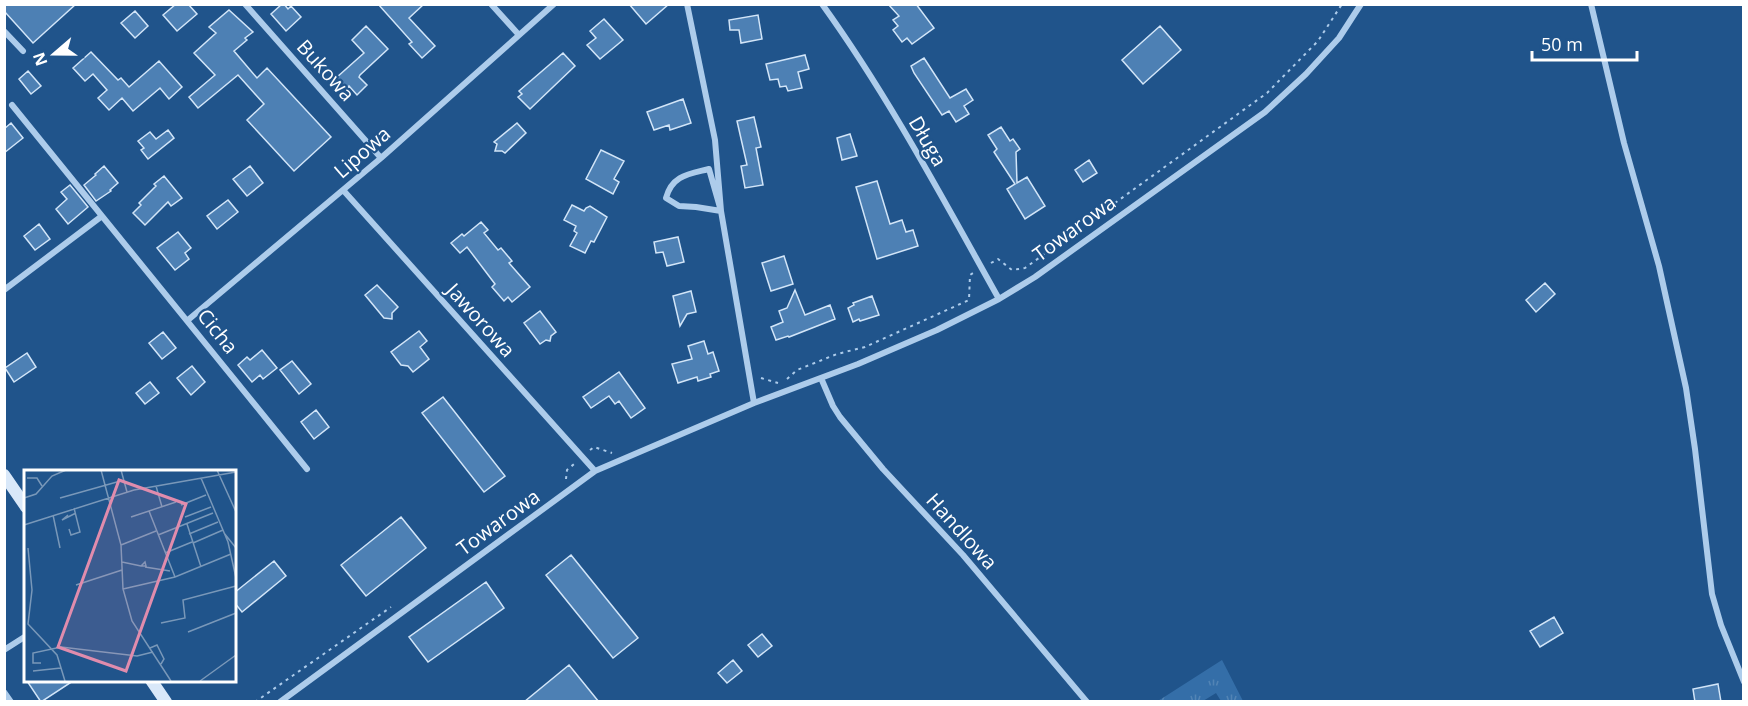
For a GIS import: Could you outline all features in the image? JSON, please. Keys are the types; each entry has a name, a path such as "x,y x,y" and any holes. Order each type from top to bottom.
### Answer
{"street":[{"name":"Bukowa","path":"245,4 381,158"},
{"path":"491,4 519,35"},
{"name":"Lipowa","path":"188,320 381,158 554,4"},
{"path":"687,4 715,140 721,211 754,403"},
{"name":"Długa","path":"822,4 850,43 896,118 999,298"},
{"name":"Towarowa","path":"280,702 595,471 754,403 937,330 1035,277 1265,112 1306,74 1339,38 1362,4"},
{"path":"1591,4 1624,143 1659,266 1686,388 1712,594 1721,625 1743,682"},
{"path":"4,31 23,51"},
{"name":"Cicha","path":"12,105 307,469"},
{"path":"709,169 721,211 679,206 666,198 669,187 682,176 709,169"},
{"name":"Jaworowa","path":"343,190 595,471"},
{"path":"4,290 102,216"},
{"name":"Handlowa","path":"821,378 840,417 883,468 963,555 1087,702"},
{"path":"4,475 24,504"},
{"path":"4,650 24,637"},
{"path":"152,682 166,702"},
{"path":"4,692 11,702"}],"path":[{"path":"751,382 762,377 782,384 797,370 837,354 865,347 969,300 970,275 998,259 1012,270 1025,268 1267,93 1318,41 1342,4"},
{"path":"565,485 567,470 594,447 612,453"},
{"path":"255,702 391,607"}],"green space":[{"path":"1222,660 1243,701 1221,701 1216,693 1203,701 1158,701"}],"building":[{"path":"4,4 76,4 33,43 4,11"},
{"path":"176,4 188,4 197,14 177,31 163,15"},
{"path":"282,4 288,9 291,6 301,17 286,31 271,14"},
{"path":"378,4 424,4 409,18 435,46 422,58 409,44 412,42"},
{"path":"629,4 669,4 646,24"},
{"path":"888,4 916,4 934,28 912,44 907,38 902,42 893,30 898,26 893,20 899,16"},
{"path":"229,10 253,32 234,51 257,78 267,68 331,137 294,171 247,120 264,104 238,75 198,108 189,97 215,75 194,53 216,33 209,27"},
{"path":"135,11 148,26 135,38 121,23"},
{"path":"758,15 762,39 741,43 739,30 730,30 729,20"},
{"path":"604,19 623,40 600,59 587,45 596,38 590,31"},
{"path":"366,26 388,49 360,75 359,77 367,85 357,95 349,86 347,89 336,78 364,53 352,40"},
{"path":"1160,26 1181,50 1143,84 1122,60"},
{"path":"91,52 118,80 121,78 129,87 159,61 182,87 169,99 160,88 133,111 122,98 109,110 98,98 107,90 93,74 85,81 73,68"},
{"path":"563,53 575,66 530,109 518,97 522,94 519,91"},
{"path":"805,55 809,69 798,72 802,88 788,91 786,86 780,87 778,79 770,80 766,64"},
{"path":"924,58 950,98 966,89 973,100 964,106 969,114 956,122 949,111 942,115 911,66"},
{"path":"28,71 41,86 31,94 19,79"},
{"path":"683,99 691,123 670,130 669,125 654,130 647,112"},
{"path":"754,117 761,147 756,148 763,185 745,188 741,166 747,165 737,121"},
{"path":"11,123 23,138 4,153 4,129"},
{"path":"517,123 526,133 505,153 495,151 497,144 494,142"},
{"path":"1001,127 1010,141 1013,139 1020,149 1016,152 1017,183 1027,177 1045,206 1025,219 1007,189 1015,184 994,152 997,149 988,135"},
{"path":"168,130 174,138 148,159 141,150 144,148 138,141 150,132 156,139"},
{"path":"850,134 857,156 842,160 837,138"},
{"path":"601,150 624,161 614,179 619,182 613,194 586,179"},
{"path":"1089,160 1097,173 1083,182 1075,170"},
{"path":"104,166 118,183 96,201 84,185"},
{"path":"250,166 263,183 247,196 233,179"},
{"path":"164,176 182,198 171,206 168,202 145,225 133,213 141,205 139,203 156,186 154,184"},
{"path":"877,181 890,224 902,220 906,232 913,230 918,246 877,259 856,187"},
{"path":"70,185 88,207 68,224 56,209 67,199 61,192"},
{"path":"228,200 238,212 217,229 207,216"},
{"path":"572,205 584,211 590,206 607,217 594,242 591,241 585,253 570,246 577,233 574,231 576,226 564,220"},
{"path":"481,222 488,230 484,233 498,250 501,248 512,261 509,263 530,287 512,302 508,297 504,301 492,287 495,284 467,247 460,253 451,243"},
{"path":"39,224 50,239 35,250 24,236"},
{"path":"178,232 191,248 185,253 189,259 175,270 157,248"},
{"path":"678,237 684,262 667,266 663,252 656,253 654,242"},
{"path":"784,256 793,284 771,291 762,263"},
{"path":"1545,283 1555,294 1536,312 1526,300"},
{"path":"377,285 398,307 392,313 392,319 384,318 365,295"},
{"path":"795,290 805,315 830,305 835,319 776,340 771,327 783,322 779,311 787,308"},
{"path":"691,291 696,312 687,314 680,326 673,296"},
{"path":"872,296 879,315 853,322 848,308 854,305 853,303"},
{"path":"540,311 556,332 551,336 550,341 546,340 540,344 524,323"},
{"path":"419,331 427,341 420,347 429,359 413,372 408,366 401,365 391,352"},
{"path":"163,332 176,348 162,359 149,343"},
{"path":"704,341 708,354 713,352 719,371 710,374 711,377 698,381 697,377 678,383 672,364 692,359 688,346"},
{"path":"262,350 277,368 263,379 260,375 252,382 238,365 247,357 250,360"},
{"path":"27,353 36,367 14,382 5,368"},
{"path":"292,361 311,384 299,394 280,370"},
{"path":"192,366 205,382 191,395 177,378"},
{"path":"619,372 645,408 631,418 619,401 615,404 609,396 591,408 583,397"},
{"path":"150,382 159,393 145,404 136,393"},
{"path":"443,397 505,476 484,492 422,413"},
{"path":"316,410 329,427 314,439 301,422"},
{"path":"401,517 426,548 366,596 341,565"},
{"path":"571,555 638,638 613,658 546,575"},
{"path":"274,561 286,576 242,612 236,604 236,591"},
{"path":"486,582 504,608 428,662 409,637"},
{"path":"1554,617 1563,633 1540,647 1530,631"},
{"path":"762,634 772,646 758,657 748,645"},
{"path":"733,660 742,671 727,683 718,673"},
{"path":"569,665 599,702 524,702"},
{"path":"28,682 71,682 41,702"},
{"path":"1718,684 1721,702 1695,702 1693,689"}]}
